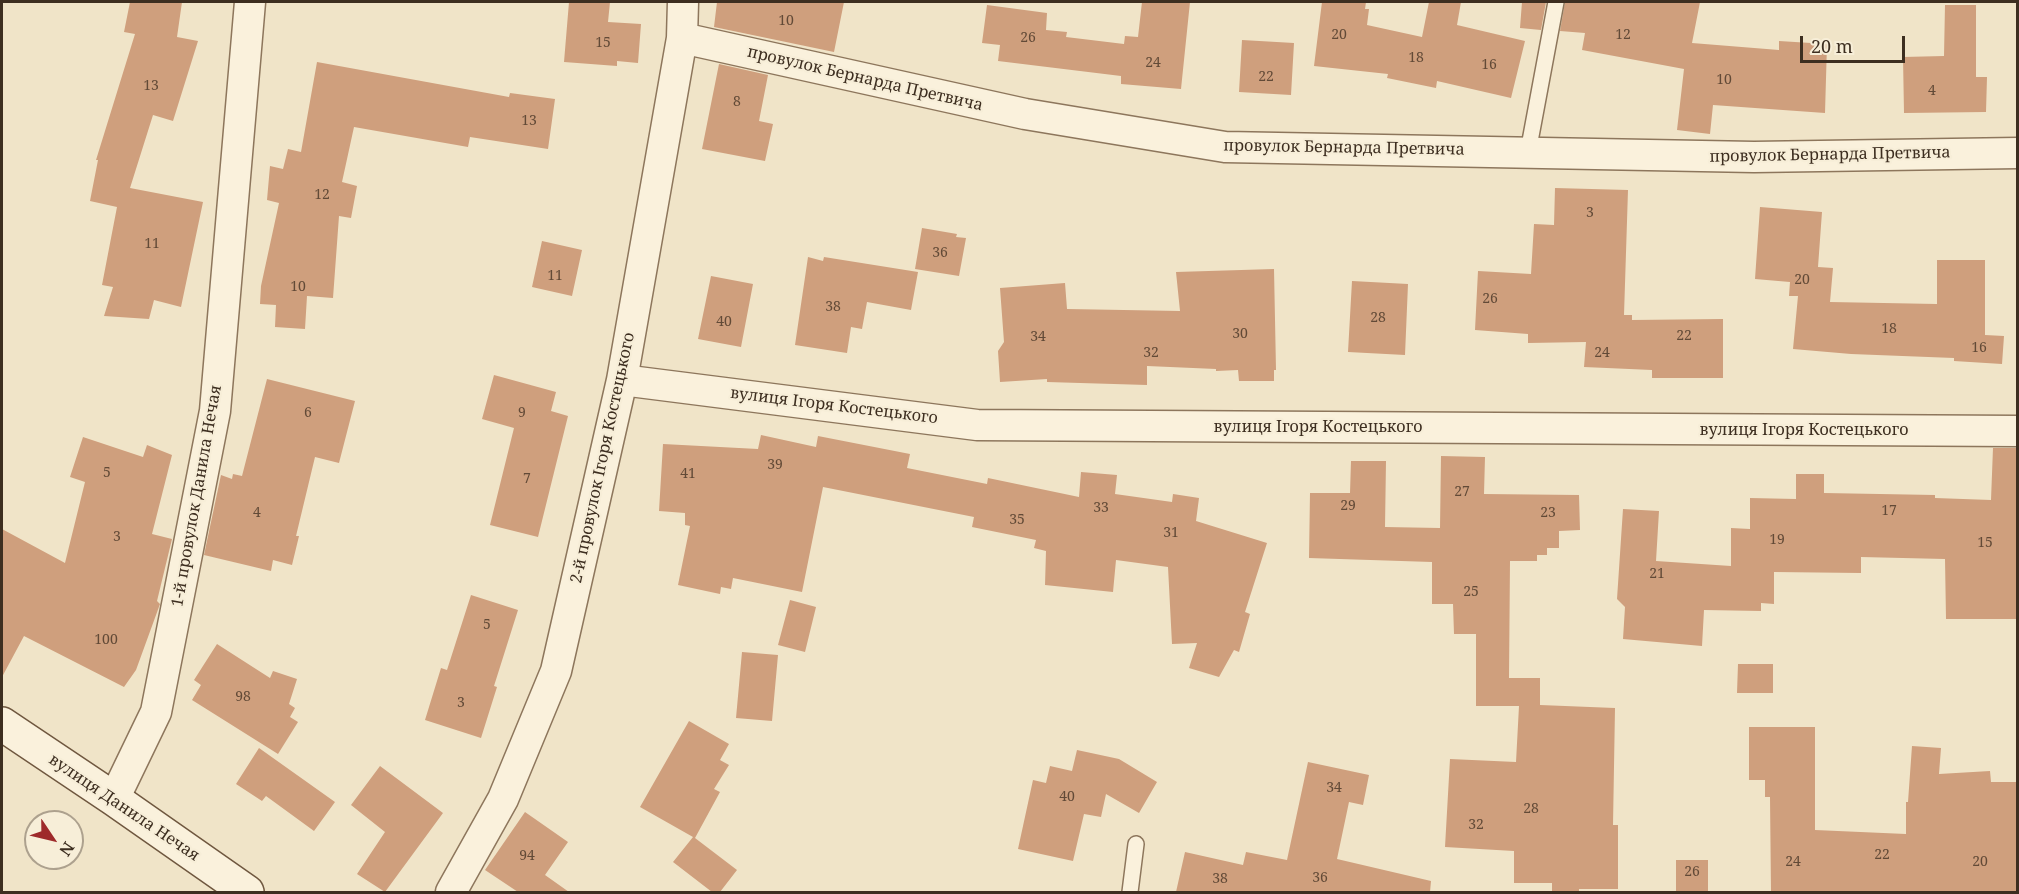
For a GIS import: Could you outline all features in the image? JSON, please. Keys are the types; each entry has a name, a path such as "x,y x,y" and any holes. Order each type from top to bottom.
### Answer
{"main road":[{"name":"вулиця Данила Нечая","path":"2,724 247,892"}],"street":[{"name":"1-й провулок Данила Нечая","path":"114,799 156,712 215,411 250,2"},
{"name":"2-й провулок Ігоря Костецького","path":"451,892 502,799 556,671 622,380 682,38 683,2"},
{"name":"провулок Бернарда Претвича","path":"682,38 1025,114 1225,147 1754,157 2018,153"},
{"name":"вулиця Ігоря Костецького","path":"622,380 977,425 2018,431"}],"lane":[{"path":"1528,152 1556,2"},
{"path":"1130,892 1136,844"}],"building":[{"path":"130,2 182,2 177,37 198,41 173,121 153,115 130,188 203,202 181,307 154,300 149,319 104,316 113,287 102,285 117,207 90,201 98,160 96,160 135,34 124,32"},
{"path":"569,2 610,2 608,22 641,24 638,63 617,61 617,66 564,62"},
{"path":"717,2 844,2 834,52 714,27"},
{"path":"1142,2 1190,2 1181,89 1121,84 1121,76 998,61 1000,45 982,43 987,5 1047,13 1046,30 1067,32 1066,37 1124,44 1125,36 1138,37"},
{"path":"1322,2 1366,2 1365,9 1369,9 1367,25 1422,37 1429,2 1461,2 1457,25 1525,41 1511,98 1437,81 1436,88 1387,78 1388,74 1314,66"},
{"path":"1522,2 1546,2 1541,30 1520,28"},
{"path":"1565,2 1700,2 1692,43 1779,50 1779,41 1827,44 1825,113 1713,105 1710,134 1677,130 1684,69 1582,50 1585,33 1560,31"},
{"path":"1945,5 1976,5 1976,77 1987,77 1986,112 1904,113 1903,57 1944,56"},
{"path":"1242,40 1294,43 1291,95 1239,92"},
{"path":"317,62 509,97 510,93 555,99 548,149 470,137 468,147 354,127 342,182 357,186 351,218 339,216 333,298 307,296 305,329 275,327 276,305 260,304 261,286 279,203 267,200 270,166 283,169 288,149 301,152"},
{"path":"719,64 768,75 759,121 773,124 765,161 702,149"},
{"path":"1555,188 1628,190 1624,315 1632,315 1632,320 1723,319 1723,378 1652,378 1652,370 1584,367 1586,342 1528,343 1528,334 1475,330 1478,271 1531,274 1534,224 1554,225"},
{"path":"1760,207 1822,212 1818,267 1833,268 1830,302 1937,304 1937,260 1985,260 1985,335 2004,336 2002,364 1954,361 1954,358 1793,349 1798,296 1789,296 1790,282 1755,279"},
{"path":"922,228 957,234 956,237 966,238 959,276 915,269"},
{"path":"542,241 582,250 572,296 532,287"},
{"path":"808,257 823,261 824,257 918,272 911,310 867,302 862,329 851,327 847,353 795,345"},
{"path":"1274,269 1276,370 1274,370 1274,381 1239,381 1238,370 1216,371 1216,369 1147,366 1147,385 1047,382 1047,379 1000,382 998,351 1004,342 1000,288 1065,283 1067,309 1180,311 1176,272"},
{"path":"711,276 753,284 741,347 698,339"},
{"path":"1352,281 1408,284 1405,355 1348,352"},
{"path":"494,375 556,392 551,411 568,416 538,537 490,525 514,428 482,419"},
{"path":"267,379 355,401 339,463 315,457 296,536 299,536 292,565 273,560 271,571 204,555 221,475 232,479 233,474 242,476"},
{"path":"761,435 816,447 818,436 910,454 907,468 987,484 988,478 1079,497 1081,472 1117,475 1115,494 1172,502 1173,494 1199,498 1196,521 1267,543 1245,612 1250,614 1239,652 1234,650 1219,677 1189,668 1197,643 1172,644 1168,567 1116,560 1113,592 1045,585 1046,551 1034,548 1036,540 972,527 974,517 823,487 802,592 733,578 731,589 721,587 720,594 678,585 690,526 685,525 685,513 659,511 663,444 758,449"},
{"path":"83,437 143,457 147,445 172,455 152,534 172,539 157,601 160,604 136,670 124,687 24,636 2,677 2,529 65,563 85,482 70,477"},
{"path":"1993,448 2018,448 2018,619 1946,619 1945,559 1861,557 1861,573 1774,572 1774,604 1761,603 1761,611 1704,610 1702,646 1623,639 1625,607 1617,599 1623,509 1659,511 1656,561 1731,566 1731,528 1750,529 1750,498 1796,499 1796,474 1824,474 1824,493 1935,495 1935,498 1991,500"},
{"path":"1441,456 1485,457 1484,494 1579,495 1580,530 1559,531 1559,548 1547,548 1547,555 1537,555 1537,561 1510,561 1509,678 1540,678 1540,705 1615,708 1613,825 1618,825 1618,889 1552,892 1552,883 1514,883 1514,851 1445,847 1450,759 1516,762 1519,706 1476,706 1476,634 1454,634 1453,604 1432,604 1432,562 1309,558 1310,493 1350,493 1351,461 1386,461 1385,527 1440,528"},
{"path":"471,595 518,610 494,686 497,687 481,738 425,720 441,668 447,670"},
{"path":"790,600 816,607 805,652 778,645"},
{"path":"217,644 270,678 273,671 297,679 289,704 295,708 290,717 298,722 278,754 192,700 201,685 194,680"},
{"path":"742,652 778,655 772,721 736,718"},
{"path":"1738,664 1773,664 1773,693 1737,693"},
{"path":"689,721 729,744 720,760 729,765 714,789 720,792 695,838 737,870 720,892 712,892 673,862 693,837 640,807"},
{"path":"1749,727 1815,727 1815,830 1906,834 1906,802 1908,802 1912,746 1941,748 1939,774 1990,771 1991,782 2018,782 2018,892 1771,892 1770,797 1765,797 1765,780 1749,780"},
{"path":"259,748 335,802 314,831 266,796 262,801 236,784"},
{"path":"1077,750 1119,759 1157,782 1139,813 1106,794 1101,817 1084,814 1073,861 1018,849 1033,780 1046,783 1050,766 1072,771"},
{"path":"1308,762 1369,775 1363,805 1349,802 1337,859 1431,881 1430,892 1176,892 1185,852 1243,865 1246,852 1287,860"},
{"path":"380,766 443,813 385,892 357,874 385,832 351,805"},
{"path":"525,812 568,842 545,875 569,892 518,892 485,870"},
{"path":"1676,860 1708,860 1708,892 1676,892"}]}
